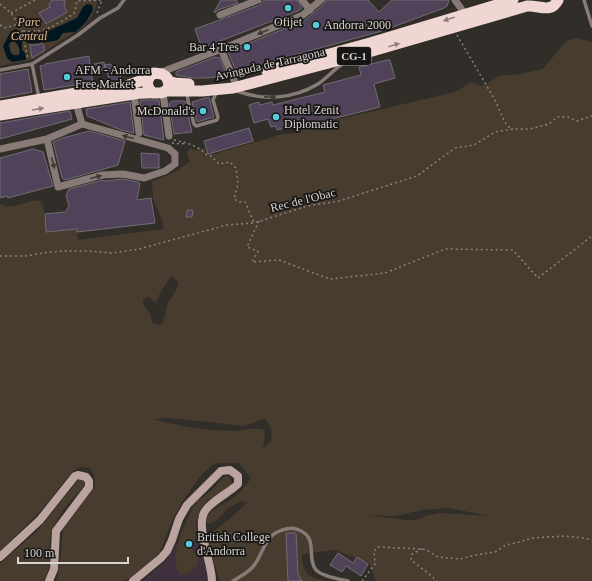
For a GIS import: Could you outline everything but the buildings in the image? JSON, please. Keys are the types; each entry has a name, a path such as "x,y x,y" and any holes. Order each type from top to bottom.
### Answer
{"highway":[{"name":"Avinguda de Tarragona","path":"0,115 162,90 220,90 234,84 513,0"},
{"name":"CG-1","path":"537,4 549,8 558,1"},
{"name":"Avinguda de Tarragona","path":"162,90 175,83 204,85 234,84 355,56 537,4"},
{"path":"0,106 88,91 118,89 148,78 152,74 159,73 165,76 162,90 148,88 148,78"}],"main road":[{"path":"133,581 161,558 167,551 179,519 187,505 221,471 230,470 238,476 238,484 205,510 202,517 203,537 212,581"},
{"path":"0,557 40,520 75,476 78,475 86,477 89,481 89,487 56,531 54,569 49,581"}],"street":[{"path":"220,15 258,0"},
{"path":"302,0 310,10"},
{"path":"159,73 303,15 321,0"},
{"path":"454,0 465,14"},
{"path":"221,49 234,84"},
{"path":"162,90 169,136"},
{"path":"134,94 139,133"},
{"path":"76,103 82,124"},
{"path":"0,149 46,138 82,124 168,148 175,154 175,164 166,171 144,178 123,174 102,175 58,187 46,138"}],"lane":[{"path":"0,70 30,64 78,35 92,23 118,8 124,0"},
{"path":"584,0 592,26"},
{"path":"234,84 243,93 256,96 291,96 318,84 341,65 355,56"},
{"path":"30,64 39,100"},
{"path":"187,91 188,101 194,124 196,126 217,120 218,117 213,100 215,93 220,90"},
{"path":"233,581 248,571 255,564 271,536 277,531 290,528 298,529 308,537 311,543 314,566 317,570 323,574 348,581"}],"path":[{"path":"11,14 35,0"},
{"path":"22,31 35,32 50,28 74,14 76,0 102,0 92,23"},
{"path":"0,4 11,14 22,31 30,64"},
{"path":"0,25 6,28 18,24"},
{"path":"453,28 496,100 507,126 513,129"},
{"name":"Rec de l'Obac","path":"0,256 25,256 65,251 112,253 140,249 227,225 254,223 308,206 339,200 417,176 455,148 474,145 496,132 513,129 530,129 549,124 557,117 568,117 577,122 592,116"},
{"path":"169,136 174,140 191,144 202,150 207,155 210,155 219,164 230,162 236,168 238,184 234,199 247,204 247,208 254,223"},
{"path":"258,221 247,247 258,252 252,262 279,260 330,279 385,273 445,249 513,250 538,278 592,236"},
{"path":"362,581 375,564 374,551 378,547 423,549 428,550 438,557 460,559 495,552 506,545 532,538 565,536 592,540"},
{"path":"423,549 412,554 411,560 437,581"}],"shaded area":[{"name":"British College d'Andorra","path":"193,505 201,509 198,517 198,527 208,581 143,581 166,560 178,542"}],"green space":[{"name":"Parc Central","path":"0,0 97,0 97,4 92,16 81,28 33,59 0,66"},
{"path":"577,38 592,42 592,581 376,581 369,563 335,550 302,554 303,566 307,574 326,581 221,581 219,579 209,546 211,533 247,503 241,501 228,508 216,521 207,524 206,517 213,510 237,495 251,478 239,463 215,463 203,473 182,502 172,521 160,552 138,574 125,581 56,581 60,564 63,529 95,486 94,475 90,468 79,467 71,473 38,514 0,551 0,204 5,206 16,206 31,201 41,201 41,204 43,203 46,232 77,229 78,240 163,229 163,223 153,199 152,182 177,171 190,161 188,158 189,148 196,150 204,148 207,156 283,134 291,134 306,127 455,92 472,82 481,86 499,76 520,74 543,69 566,41","holes":["171,276 179,282 168,303 163,323 158,325 152,322 151,315 143,304 143,298 149,297 156,303 160,293","171,418 245,426 266,419 272,431 271,441 263,448 265,435 263,429 255,428 232,431 212,430 182,426 153,419","449,508 489,516 440,513 428,515 416,520 405,520 368,515 395,516 423,510"]},
{"path":"229,476 232,482 230,487 207,501 201,507 195,523 196,535 190,548 199,555 197,564 187,575 179,573 175,558 181,533 197,501 212,490 224,477"},
{"path":"79,479 84,482 84,486 63,510 52,531 50,539 49,566 43,581 0,581 0,564 38,530"}],"water":[{"path":"87,4 92,5 93,10 86,22 75,32 63,33 59,39 53,41 27,43 25,35 44,33 77,18 83,7"},
{"path":"16,29 20,33 22,38 22,50 25,53 25,60 12,62 7,58 3,46 11,31","holes":["11,42 15,42 19,47 19,55 14,55 11,53 9,45"]}],"place":[{"name":"Ofijet","path":"288,8"},
{"name":"Andorra 2000","path":"316,25"},
{"name":"Bar 4 Tres","path":"247,47"},
{"name":"AFM - Andorra Free Market","path":"67,77"},
{"name":"McDonald's","path":"203,111"},
{"name":"Hotel Zenit Diplomatic","path":"276,117"},
{"name":"British College d'Andorra","path":"189,544"}]}
